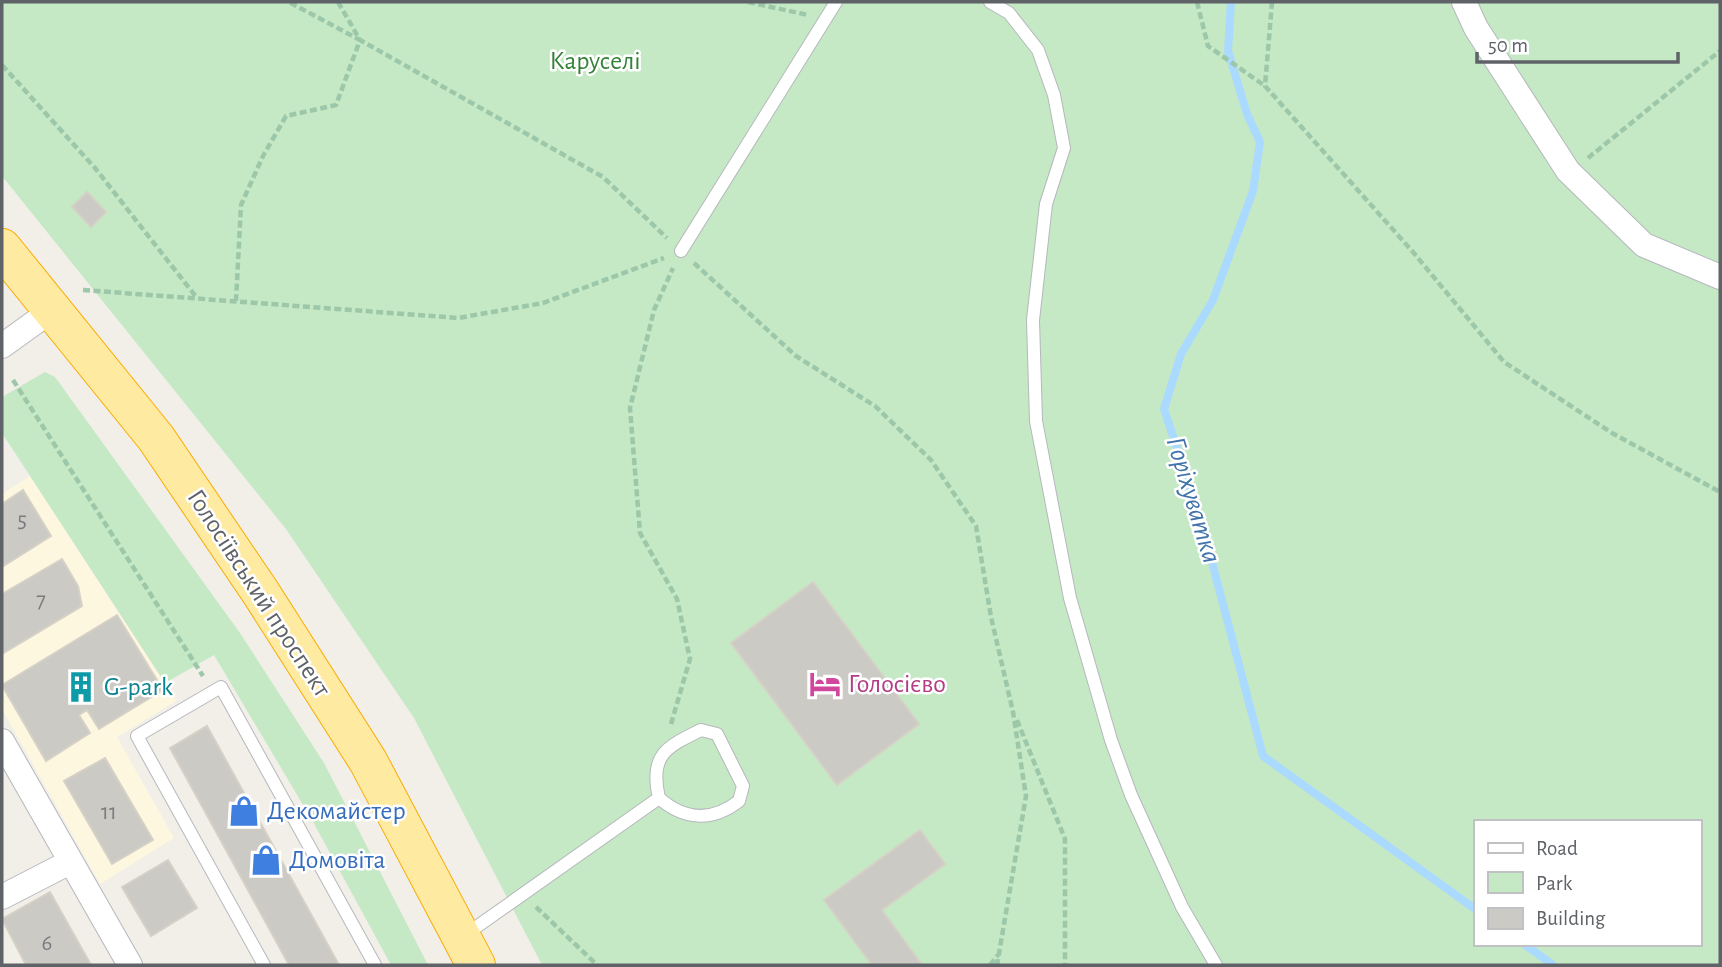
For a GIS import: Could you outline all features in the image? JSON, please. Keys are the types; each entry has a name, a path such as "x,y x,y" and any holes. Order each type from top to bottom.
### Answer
{"highway":[{"name":"Голосіївський проспект","path":"2,248 156,438 261,593 368,761 469,951"}],"street":[{"path":"1464,2 1476,28 1569,172 1644,245 1720,277"},
{"path":"2,346 52,310"},
{"path":"2,740 130,965"},
{"path":"2,897 70,862"}],"lane":[{"path":"681,251 836,2"},
{"path":"990,2 1009,13 1038,50 1054,95 1064,148 1046,204 1034,333 1036,421 1070,597 1111,740 1131,795 1182,907 1216,965"},
{"path":"264,965 137,736 221,687 375,965"},
{"path":"701,730 717,734 743,786 742,795 733,805 705,817 689,816 672,809 659,798 655,780 659,759 666,748 701,730"},
{"path":"469,951 523,895 659,798"}],"path":[{"path":"289,2 603,177 796,356 875,406 931,460 976,526 991,617 1013,712 1026,796 997,965"},
{"path":"338,2 360,40"},
{"path":"748,2 826,18"},
{"path":"1197,2 1211,48 1265,86 1413,252 1504,362 1612,433 1720,492"},
{"path":"1265,86 1274,11 1272,2"},
{"path":"236,301 241,205 262,156 286,116 336,104 360,40"},
{"path":"1588,158 1720,51"},
{"path":"2,65 95,168 198,298"},
{"path":"83,289 458,318 543,303 681,251"},
{"path":"666,748 690,659 677,599 640,533 629,408 654,310 681,251"},
{"path":"13,380 213,691"},
{"path":"1013,712 1065,839 1065,965"},
{"path":"523,895 597,965"},
{"path":"989,965 998,955"}],"shaded area":[{"path":"30,476 176,701 117,737 174,838 100,884 2,709 2,494"}],"green space":[{"name":"Каруселі","path":"2,2 1720,2 1720,965 542,965 414,718 286,529 2,176"},
{"path":"45,372 55,377 240,633 324,763 428,965 391,965 312,820 214,655 165,683 2,433 2,397"}],"building":[{"path":"87,192 106,212 91,227 72,207"},
{"path":"23,490 51,536 2,567 2,504"},
{"path":"62,559 78,586 82,606 2,654 2,594"},
{"name":"Голосієво","path":"813,582 919,724 837,785 731,643"},
{"name":"G-park","path":"117,615 163,690 99,729 87,710 79,715 90,733 46,761 2,685"},
{"path":"207,726 339,965 289,965 170,748"},
{"path":"105,758 153,840 112,864 64,781"},
{"path":"920,830 945,864 882,910 922,965 872,965 824,900"},
{"path":"168,860 197,908 151,936 122,887"},
{"path":"50,892 91,965 26,965 2,919"}],"waterway":[{"name":"Горіхуватка","path":"1231,2 1228,51 1247,114 1260,142 1253,191 1213,300 1181,354 1164,409 1203,528 1263,756 1474,908"},
{"name":"Горіхуватка","path":"1527,946 1553,965"}],"place":[{"name":"Голосієво","path":"825,684"},
{"name":"G-park","path":"81,687"},
{"name":"Декомайстер","path":"244,811"},
{"name":"Домовіта","path":"266,860"}]}
